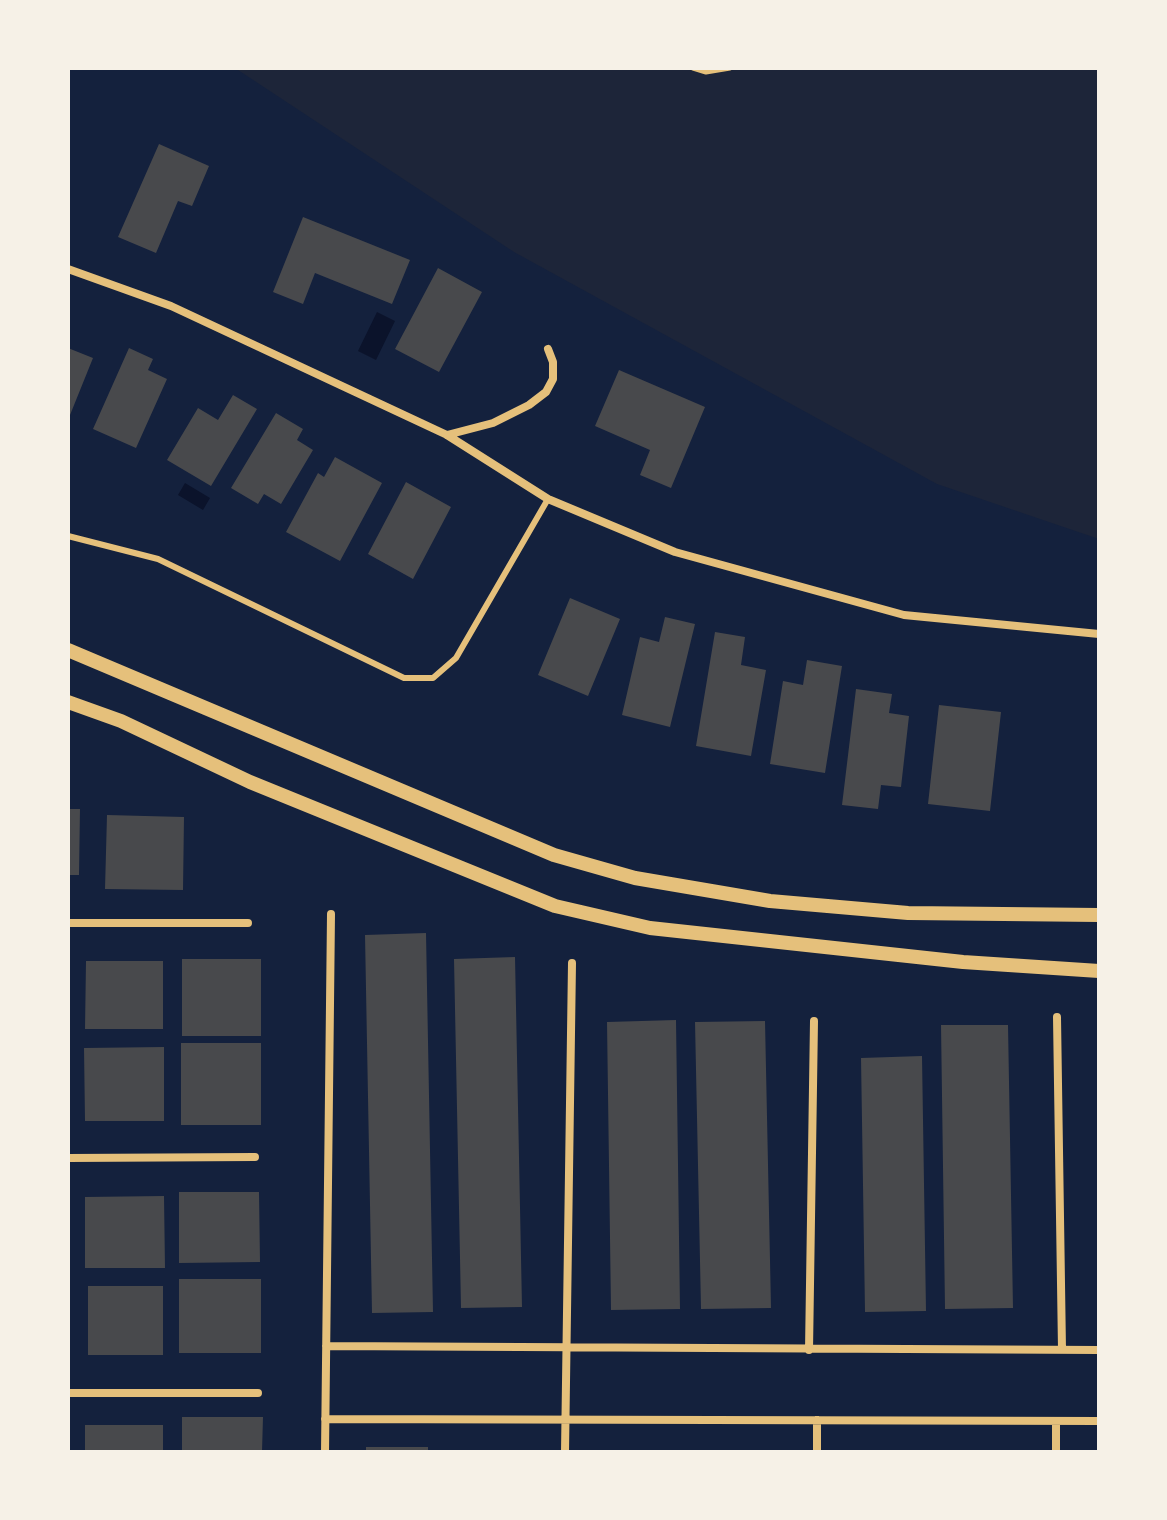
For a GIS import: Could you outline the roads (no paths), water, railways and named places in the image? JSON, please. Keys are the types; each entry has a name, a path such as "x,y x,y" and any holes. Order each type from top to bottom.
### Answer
{"street":[{"path":"68,269 171,306 447,435 548,499 675,552 904,615 1099,634"},
{"path":"447,435 493,423 529,405 546,392 553,379 553,362 548,349"},
{"path":"68,650 554,855 635,878 770,901 908,913 1099,915"},
{"path":"68,702 121,721 250,782 555,906 650,928 963,962 1099,971"},
{"path":"325,1452 331,914"},
{"path":"68,923 248,923"},
{"path":"565,1452 572,963"},
{"path":"1057,1017 1062,1350"},
{"path":"809,1350 814,1021"},
{"path":"68,1158 255,1157"},
{"path":"326,1346 1099,1350"},
{"path":"68,1393 258,1393"},
{"path":"325,1419 1099,1421"},
{"path":"817,1420 817,1452"},
{"path":"1056,1421 1056,1452"}],"lane":[{"path":"68,536 158,559 404,678 433,678 456,658 548,499"}]}
